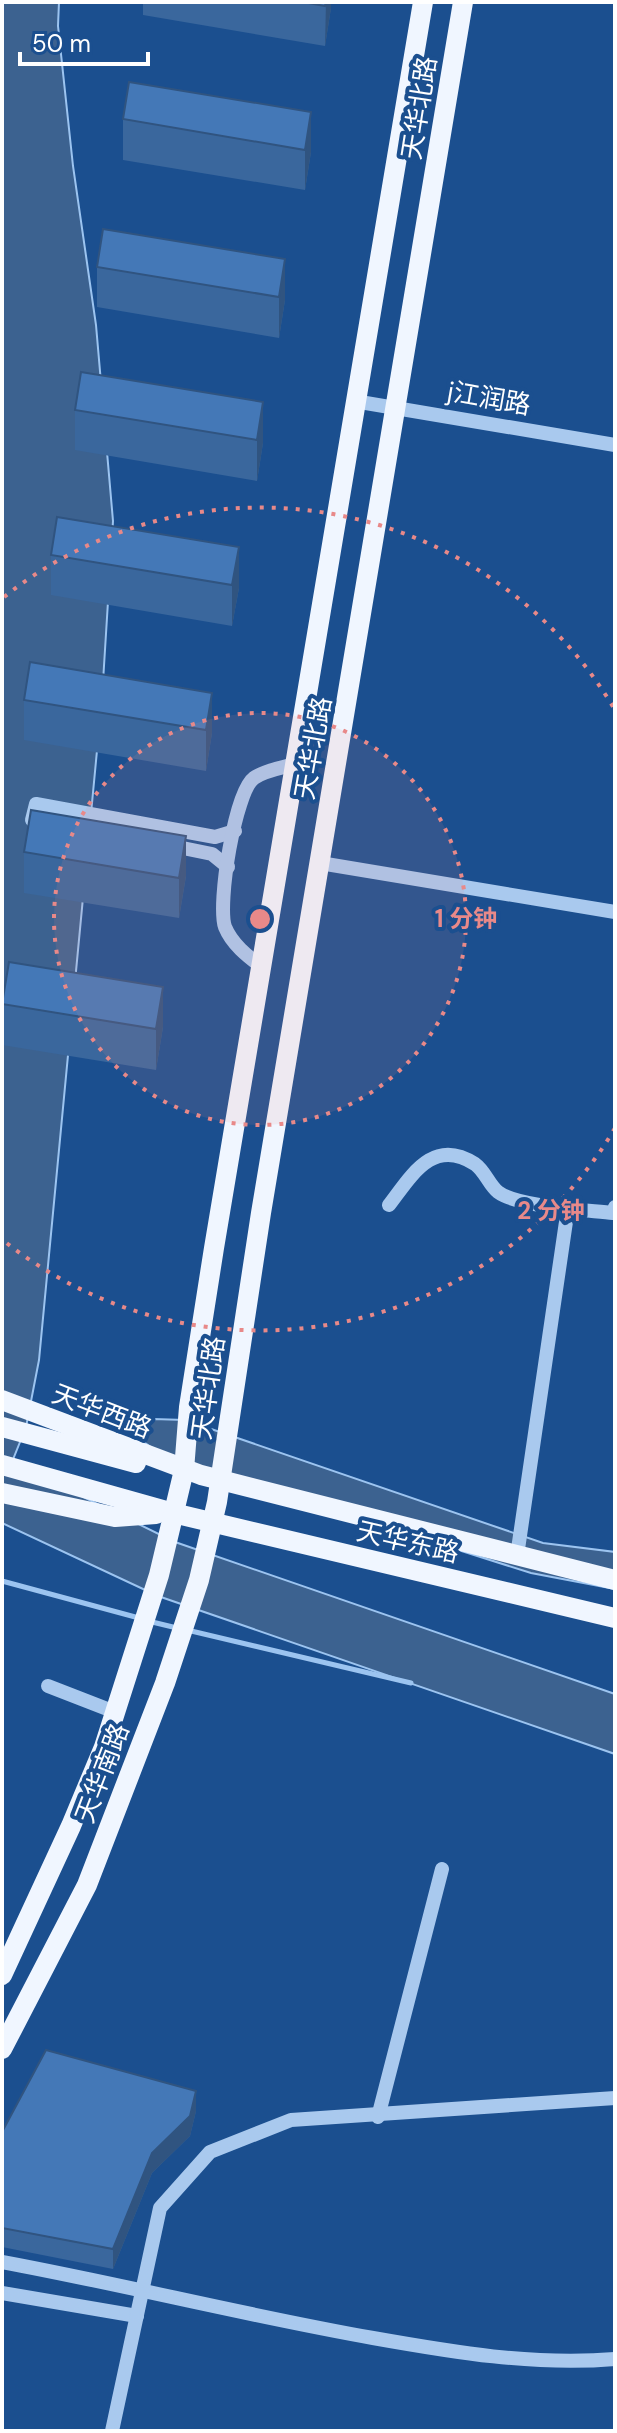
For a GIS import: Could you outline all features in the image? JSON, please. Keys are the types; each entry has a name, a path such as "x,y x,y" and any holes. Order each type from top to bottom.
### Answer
{"main road":[{"name":"天华北路","path":"179,1492 192,1473 194,1378 354,401 423,2"},
{"name":"天华北路","path":"215,1512 261,1213 463,2"},
{"name":"天华西路","path":"2,1400 192,1473"},
{"name":"天华西路","path":"2,1427 129,1462 192,1473"},
{"path":"2,1465 181,1515"},
{"name":"天华东路","path":"192,1473 615,1580"},
{"name":"天华南路","path":"2,1975 71,1826 115,1712 181,1515 179,1492"},
{"path":"2,1493 115,1517 181,1515"},
{"name":"天华东路","path":"181,1515 215,1512 615,1618"},
{"name":"天华南路","path":"2,2049 87,1885 165,1683 199,1580 215,1512"}],"street":[{"name":"j江润路","path":"354,401 615,445"},
{"path":"262,967 242,952 224,925 228,867 242,795 254,778 295,764"},
{"path":"62,825 32,820 36,804 215,837 235,831"},
{"path":"150,842 212,854 228,867"},
{"path":"320,863 615,912"},
{"path":"389,1205 424,1161 453,1154 477,1165 499,1193 568,1208 613,1213 615,1207"},
{"path":"517,1556 568,1208"},
{"path":"48,1686 115,1712"},
{"path":"378,2117 442,1869"},
{"path":"112,2431 160,2208 210,2152 291,2120 378,2117 615,2098"},
{"path":"2,2262 299,2324 441,2350 571,2362 615,2359"},
{"path":"2,2293 137,2316"}],"water":[{"path":"2,2 59,2 58,26 73,166 96,325 113,521 102,698 39,1360 26,1427 12,1462 175,1542 615,1694 615,1754 158,1596 2,1523"},
{"path":"153,1419 185,1420 543,1543 615,1552 615,1589 531,1573 165,1457 138,1438 137,1423"}],"building":[{"path":"303,2 326,2 325,6"},
{"path":"129,82 311,112 305,150 123,119"},
{"path":"103,229 285,259 279,297 97,267"},
{"path":"81,372 263,402 257,440 75,410"},
{"path":"57,517 239,547 232,585 51,555"},
{"path":"30,662 212,693 206,730 24,700"},
{"path":"31,810 186,836 179,878 24,852"},
{"path":"9,962 163,987 156,1029 2,1004"},
{"path":"46,2050 196,2091 190,2116 152,2153 113,2249 2,2228 2,2132"}],"waterway":[{"path":"2,1581 139,1618"},
{"path":"148,1621 177,1628"},
{"path":"187,1630 411,1683"}]}
